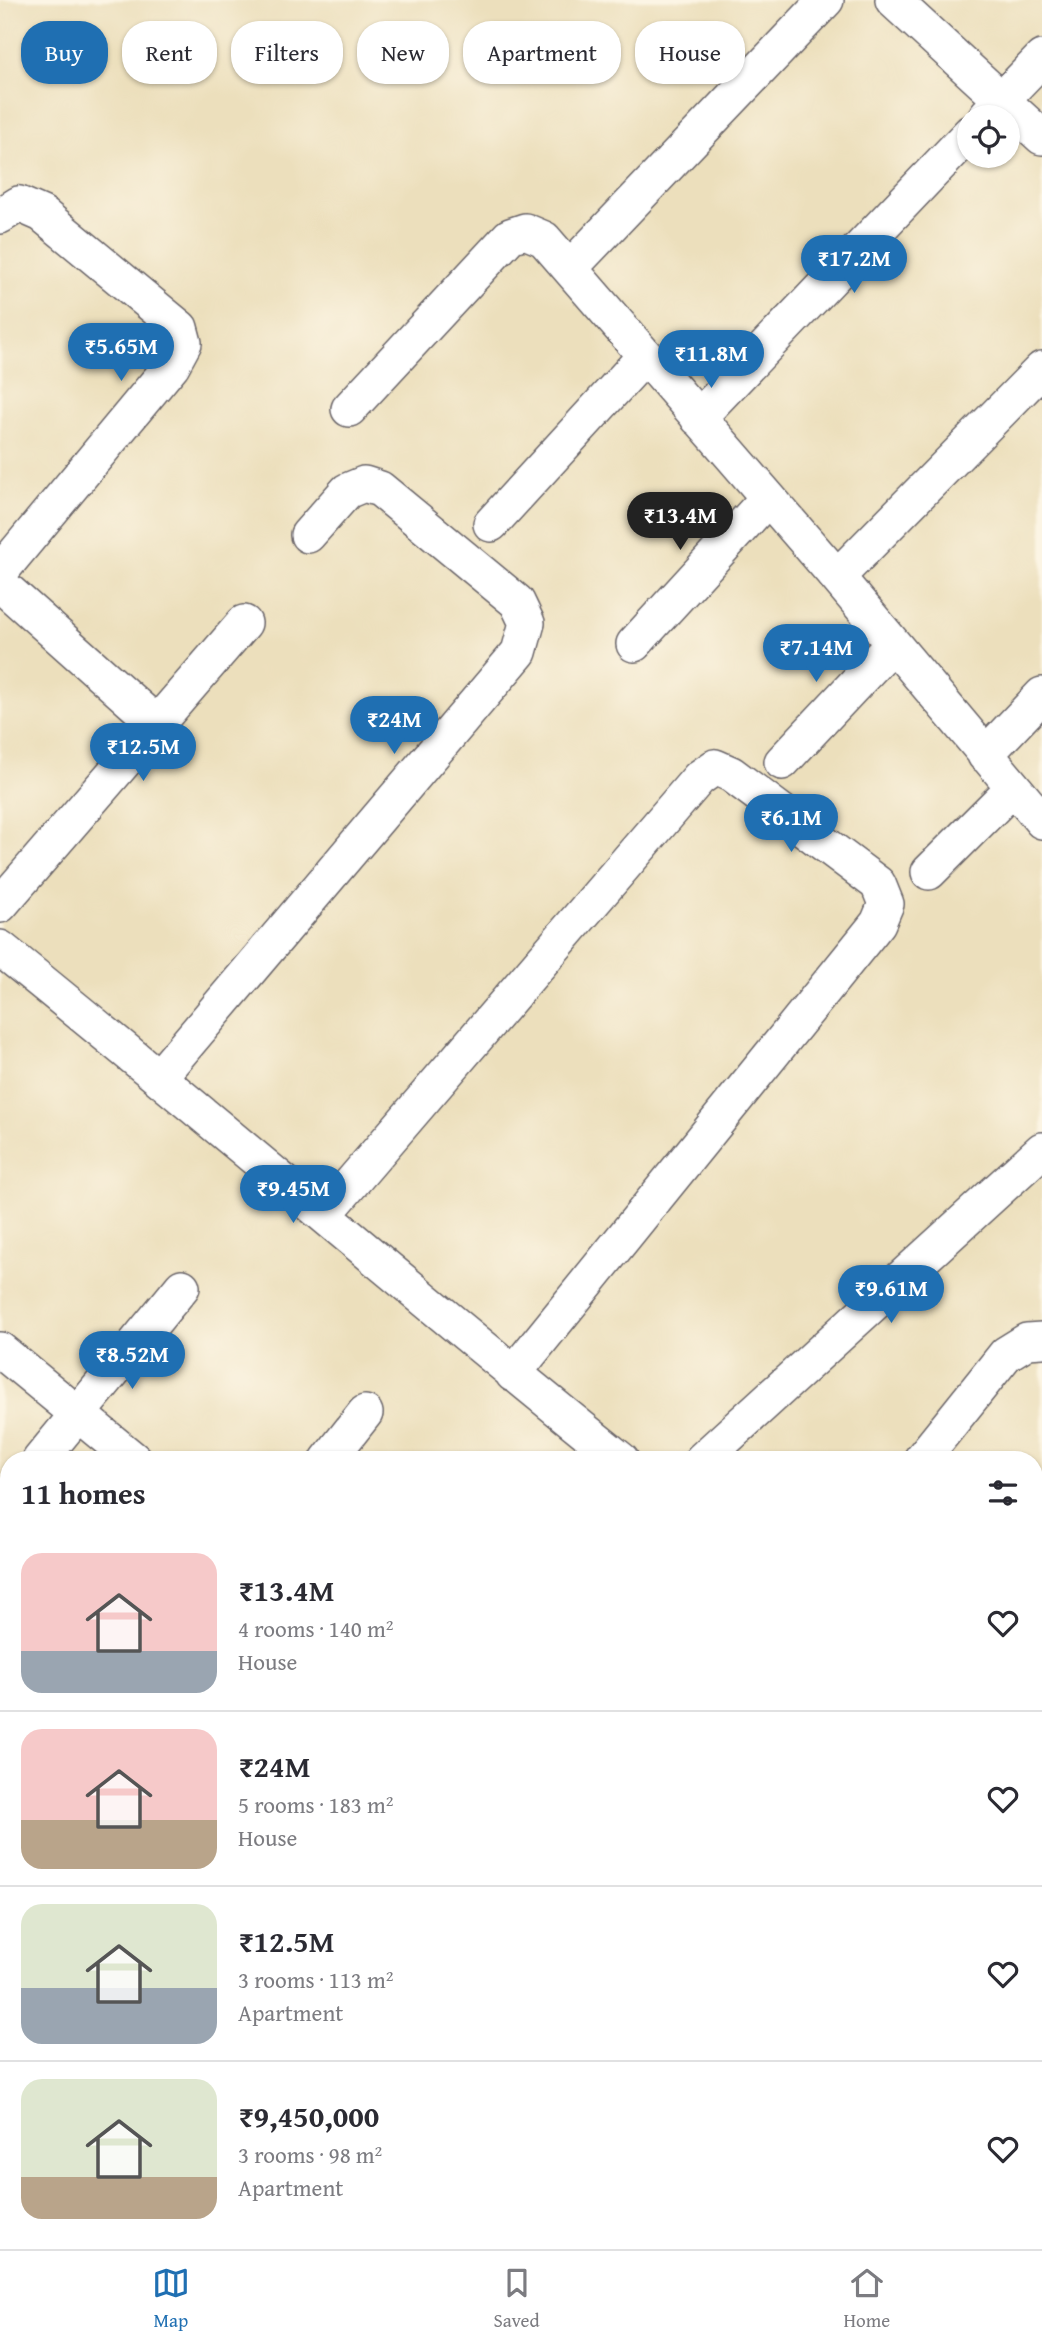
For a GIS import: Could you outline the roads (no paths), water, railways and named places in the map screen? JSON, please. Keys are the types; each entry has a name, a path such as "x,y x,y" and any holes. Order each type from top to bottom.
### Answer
{"street":[{"path":"570,268 826,0"},
{"path":"893,0 990,105"},
{"path":"996,105 1042,58"},
{"path":"1020,124 1042,137"},
{"path":"698,418 957,147"},
{"path":"0,216 19,204 42,214 180,328 184,343 172,365 0,572"},
{"path":"349,409 510,236 525,231 544,239 837,577 1042,821"},
{"path":"491,524 645,356"},
{"path":"837,577 1042,369"},
{"path":"159,1077 519,652 527,624 517,602 380,489 364,484 347,491 308,535"},
{"path":"634,644 767,499"},
{"path":"0,584 157,724"},
{"path":"0,905 244,623"},
{"path":"782,762 892,645"},
{"path":"985,755 1042,695"},
{"path":"324,1215 699,778 715,767 732,774 878,884 886,904 878,923 513,1374"},
{"path":"929,873 1013,788"},
{"path":"0,948 159,1077 513,1374 610,1451"},
{"path":"712,1451 1042,1150"},
{"path":"47,1451 182,1287"},
{"path":"928,1451 1006,1354 1027,1341 1042,1340"},
{"path":"0,1350 123,1451"},
{"path":"335,1451 365,1413"}]}
